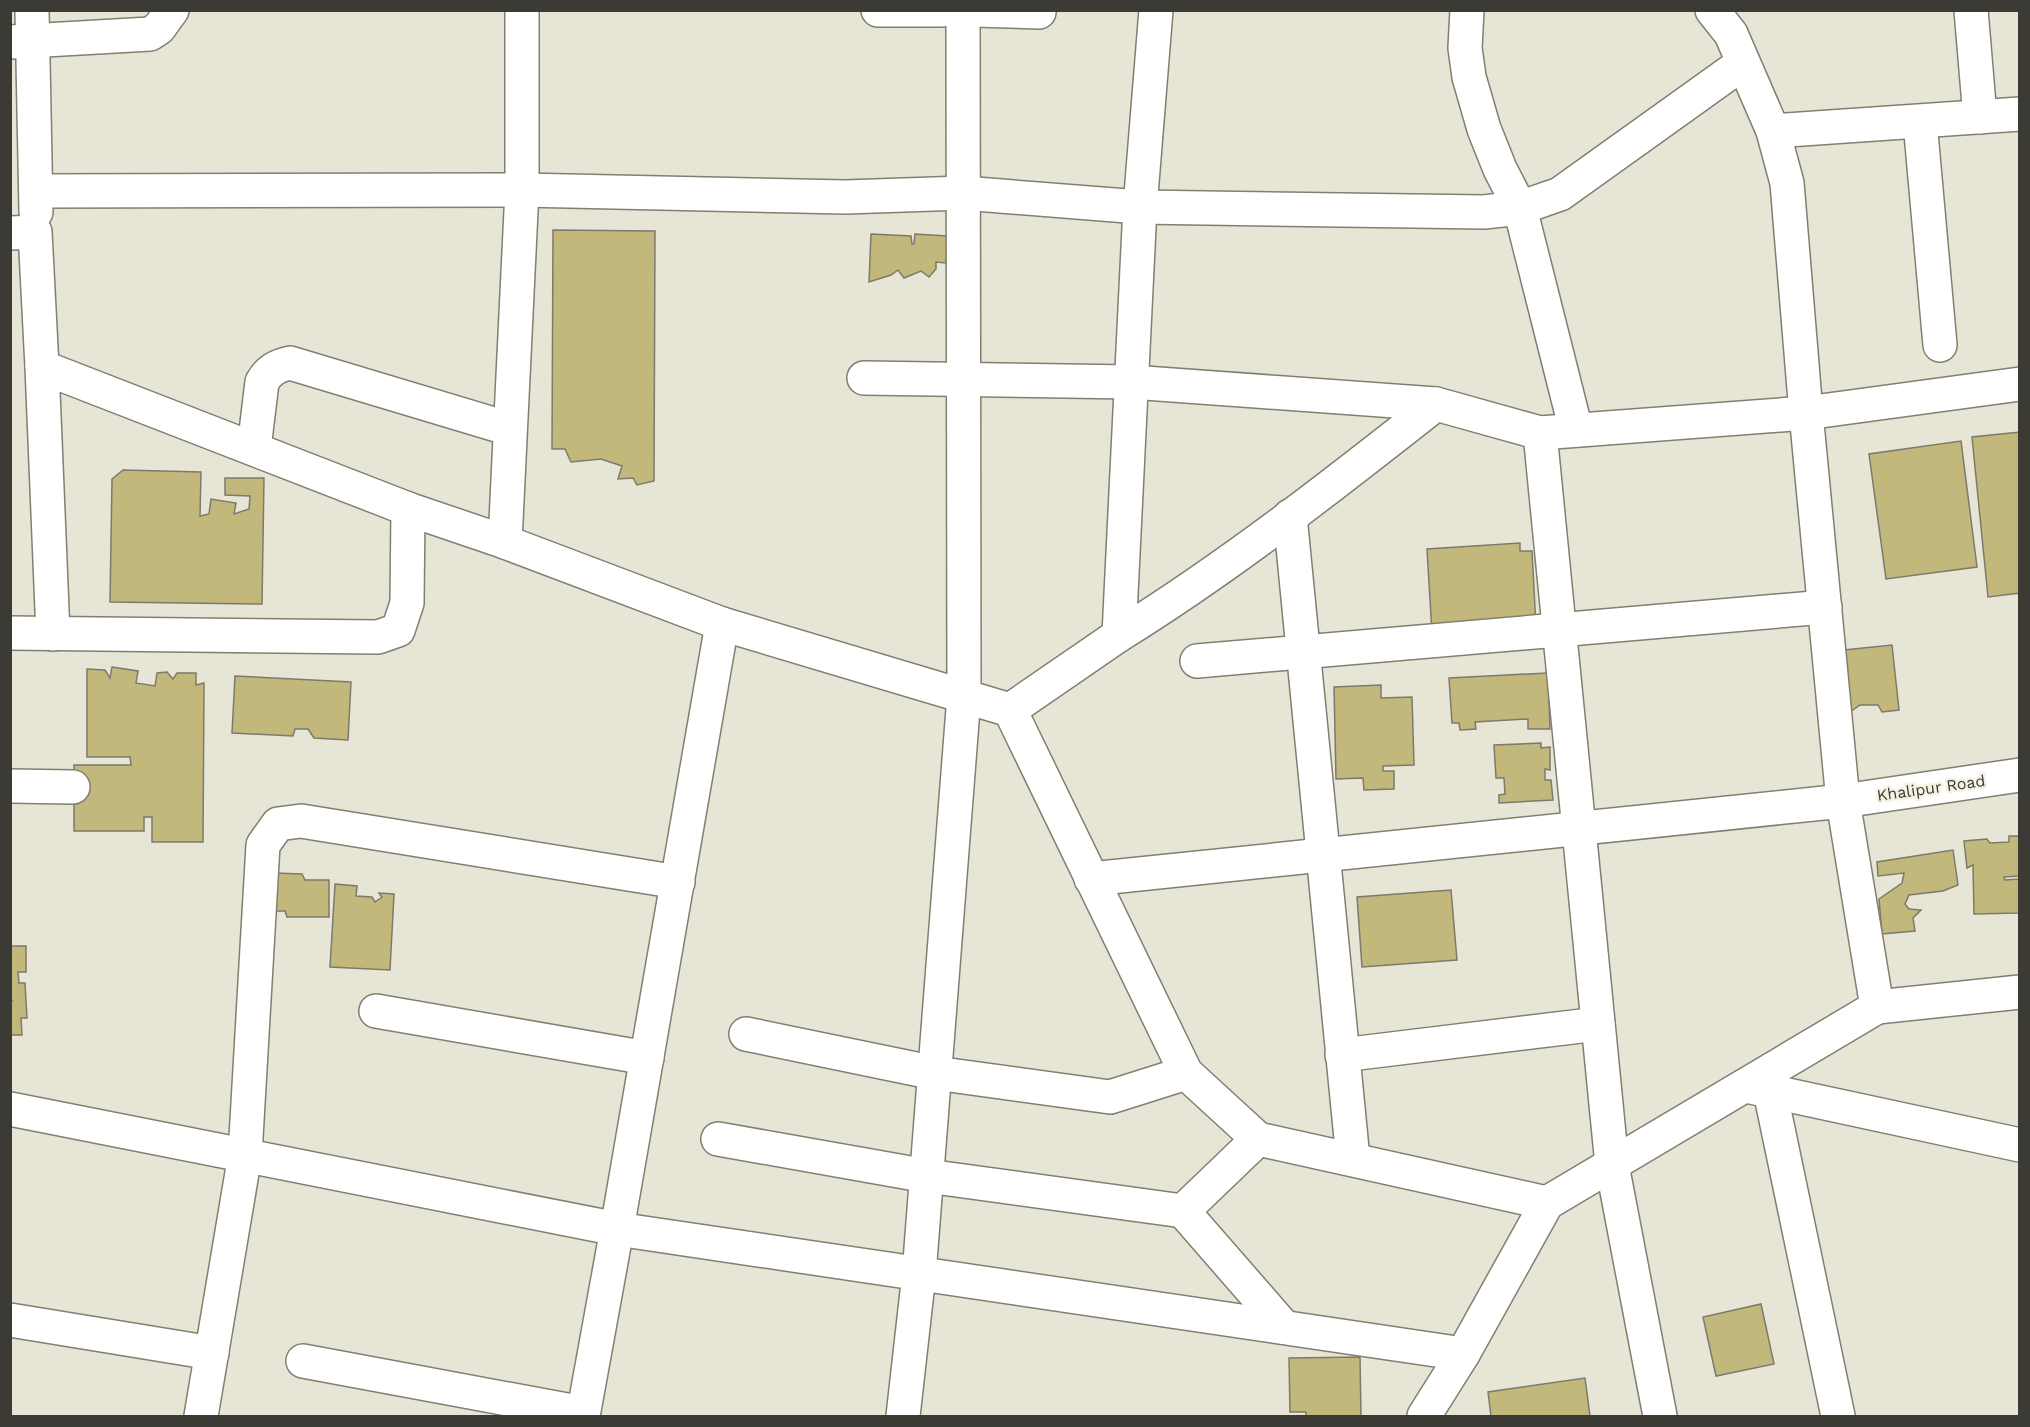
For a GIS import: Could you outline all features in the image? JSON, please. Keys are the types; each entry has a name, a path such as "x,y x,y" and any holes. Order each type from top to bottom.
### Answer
{"street":[{"path":"53,634 42,367 23,232 36,191 25,32 150,34 159,28 172,10"},
{"path":"505,542 522,190 522,10"},
{"path":"878,10 942,10"},
{"path":"903,1416 919,1274 964,696 963,10"},
{"path":"974,10 1038,12"},
{"path":"1119,635 1140,207 1156,10"},
{"path":"1467,10 1465,48 1475,102 1500,169 1520,208 1576,430"},
{"path":"1971,10 1980,117"},
{"path":"36,191 522,190 846,197 963,193 1140,207 1484,212 1520,208 1560,194 1729,29 1773,131 1787,183 1806,413 1843,801 1877,1007"},
{"path":"1773,131 2019,114"},
{"path":"1920,122 1940,345"},
{"path":"254,448 262,382 274,368 290,363 510,429"},
{"path":"42,367 408,508 722,624 1010,710 1186,1073 1258,1139 1547,1203"},
{"path":"864,378 1131,382 1436,404 1540,433 1806,413 2019,384"},
{"path":"1010,710 1119,635 1185,594 1319,496 1436,404"},
{"path":"1540,433 1612,1165 1660,1416"},
{"path":"10,633 378,638 398,630 407,603 408,508"},
{"path":"1290,516 1353,1159"},
{"path":"1197,661 1825,607"},
{"path":"303,1361 583,1414 722,624"},
{"name":"Khalipur Road","path":"1091,879 1843,801 2019,775"},
{"path":"10,786 72,787"},
{"path":"201,1416 245,1155 263,845 278,824 301,821 678,882"},
{"path":"1432,1412 1547,1203 1612,1165 1758,1088 1877,1007 2019,992"},
{"path":"376,1011 647,1058"},
{"path":"1342,1055 1598,1024"},
{"path":"746,1034 935,1073 1110,1097 1186,1073"},
{"path":"1758,1088 2019,1145"},
{"path":"1758,1088 1838,1416"},
{"path":"10,1110 617,1229 1463,1353"},
{"path":"718,1139 927,1176 1183,1210 1284,1327"},
{"path":"1183,1210 1258,1139"},
{"path":"10,1320 212,1353"}],"building":[{"path":"553,230 655,231 654,481 637,485 633,478 618,479 622,466 601,459 571,462 565,449 552,449"},
{"path":"871,234 911,236 912,244 914,244 915,234 947,236 946,263 936,262 936,269 929,277 921,271 904,278 898,270 891,275 869,282"},
{"path":"2020,432 2020,593 1988,597 1972,437"},
{"path":"1961,441 1977,567 1886,579 1869,454"},
{"path":"123,470 201,472 200,516 209,514 211,499 236,503 234,514 249,509 250,496 225,495 225,478 264,478 262,604 110,602 112,479"},
{"path":"1520,543 1520,551 1532,551 1536,627 1432,633 1427,549"},
{"path":"1892,645 1899,710 1882,712 1878,705 1860,705 1850,712 1844,650"},
{"path":"112,667 138,671 136,683 155,686 157,673 167,672 173,679 177,673 196,673 196,685 204,683 203,842 152,842 152,817 144,817 144,831 74,831 74,765 131,765 130,757 87,757 87,669 105,670 110,678"},
{"path":"1548,673 1550,729 1528,729 1528,719 1475,722 1476,729 1460,730 1459,723 1452,723 1449,678"},
{"path":"235,676 351,682 348,740 314,738 308,729 295,729 293,736 232,733"},
{"path":"1381,685 1381,698 1412,697 1414,765 1383,766 1383,771 1394,771 1394,789 1364,790 1363,778 1336,779 1334,687"},
{"path":"1541,743 1541,748 1550,747 1550,770 1545,769 1545,780 1551,780 1553,800 1499,803 1499,795 1505,794 1504,778 1496,778 1494,745"},
{"path":"2009,836 2020,836 2020,876 2004,877 2005,880 2020,879 2020,913 1974,914 1973,865 1967,868 1964,841 1987,839 1990,843 2009,842"},
{"path":"1953,850 1958,885 1943,891 1909,895 1905,904 1909,909 1921,910 1913,918 1915,931 1882,934 1879,899 1902,883 1904,873 1878,876 1877,862"},
{"path":"275,873 302,874 305,880 329,880 329,917 287,917 285,911 274,911"},
{"path":"335,884 357,886 356,896 372,897 375,902 382,897 379,893 394,894 390,970 330,967"},
{"path":"1451,890 1457,960 1362,967 1357,897"},
{"path":"10,946 26,946 26,972 18,972 19,983 25,983 27,1018 21,1018 22,1035 10,1035 10,1003 12,1001 10,1001"},
{"path":"1761,1304 1774,1364 1716,1376 1703,1317"},
{"path":"1360,1357 1361,1416 1306,1416 1306,1412 1290,1412 1289,1358"},
{"path":"1585,1378 1590,1416 1491,1416 1488,1392"}]}
